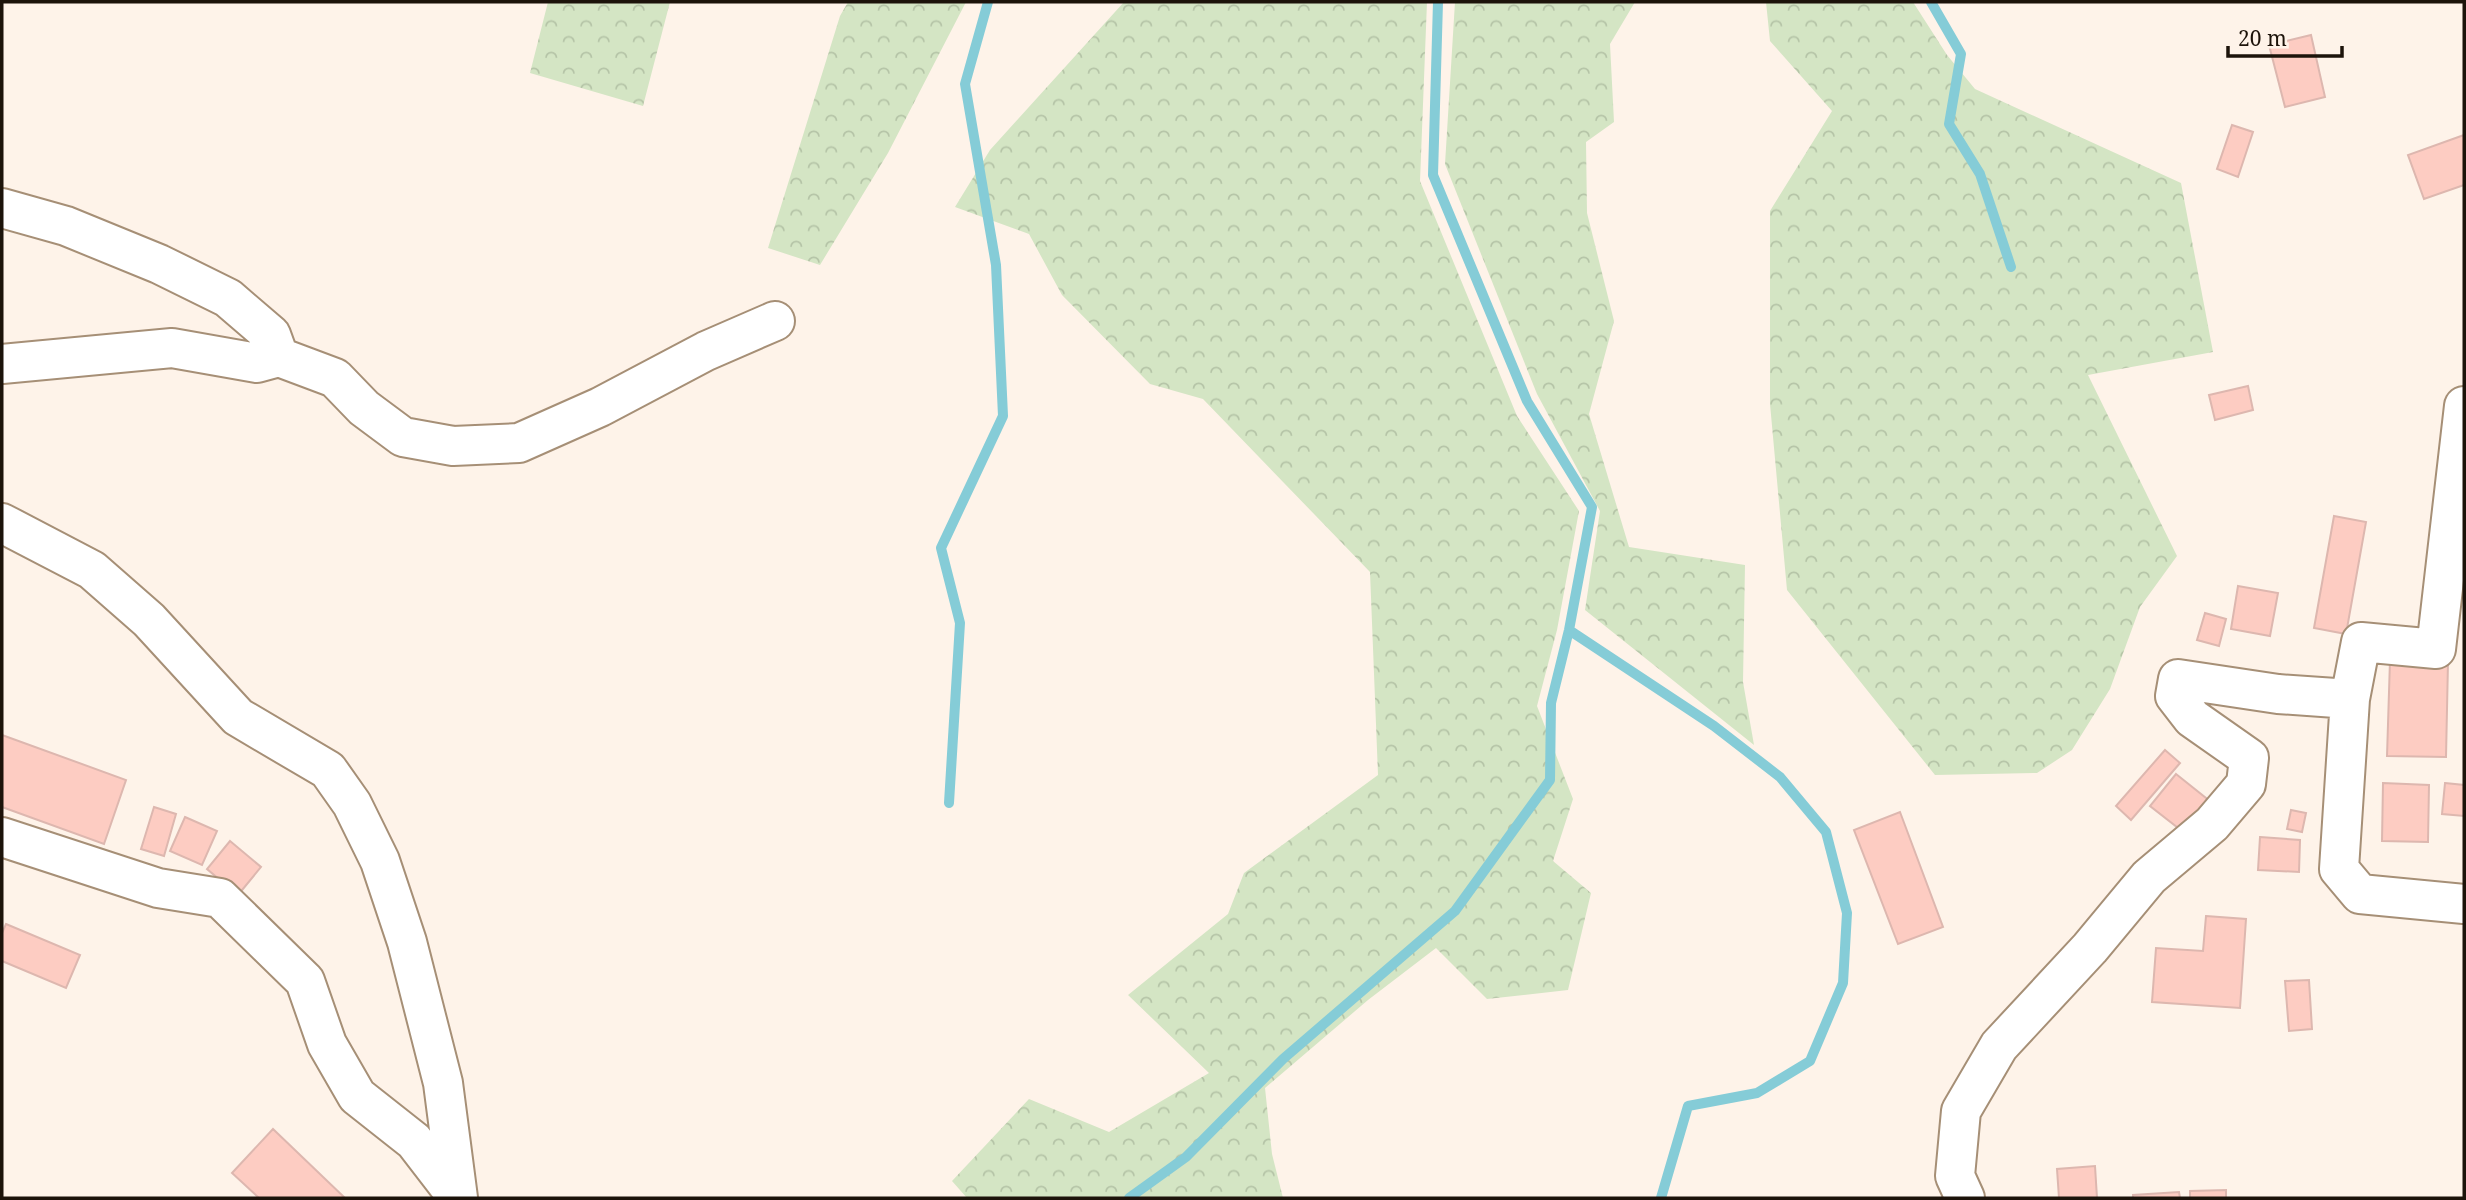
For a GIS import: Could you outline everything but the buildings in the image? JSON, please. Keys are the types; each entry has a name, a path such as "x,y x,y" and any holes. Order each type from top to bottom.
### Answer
{"street":[{"path":"2,208 66,226 159,264 228,299 271,335 279,357"},
{"path":"2,364 172,348 257,363 279,357 335,378 364,408 404,437 453,446 519,443 600,407 706,351 775,321"},
{"path":"2464,406 2436,649 2361,642 2350,699 2339,869 2360,894 2464,904"},
{"path":"2,523 93,570 149,620 238,717 328,770 352,804 380,860 407,942 443,1083 458,1198"},
{"path":"1965,1198 1955,1176 1961,1111 1999,1046 2090,948 2149,877 2212,824 2246,784 2249,758 2192,718 2175,696 2178,679 2278,694 2350,699"},
{"path":"2,836 158,888 220,898 305,981 327,1044 357,1096 414,1141 458,1198"}],"green space":[{"path":"548,2 670,2 643,106 530,73"},
{"path":"848,2 966,2 888,153 820,265 768,248 840,16"},
{"path":"1124,2 1427,2 1420,181 1517,416 1579,511 1557,630 1537,706 1573,799 1553,861 1591,893 1568,990 1487,999 1436,948 1368,1000 1265,1088 1272,1154 1283,1198 967,1198 952,1181 1029,1099 1109,1132 1209,1073 1128,995 1228,914 1244,873 1378,775 1370,572 1203,399 1150,384 1062,295 1029,234 955,207 990,150"},
{"path":"1455,2 1635,2 1610,44 1614,122 1586,142 1587,213 1614,321 1589,414 1629,547 1745,565 1743,682 1754,745 1585,610 1600,511 1537,394 1445,164"},
{"path":"1766,2 1913,2 1947,55 1975,89 2181,183 2213,352 2088,375 2177,556 2140,607 2110,689 2072,750 2037,773 1935,775 1787,590 1770,404 1770,211 1832,111 1770,41"}],"waterway":[{"path":"949,803 960,623 941,548 1003,416 996,265 965,84 988,2"},
{"path":"1129,1198 1186,1157 1283,1059 1455,911 1550,780 1551,703 1569,630 1592,507 1527,401 1433,175 1438,2"},
{"path":"1931,2 1961,54 1949,124 1980,174 2011,267"},
{"path":"1569,630 1714,726 1780,777 1826,832 1847,913 1843,983 1810,1061 1757,1093 1688,1106 1661,1198"}]}
